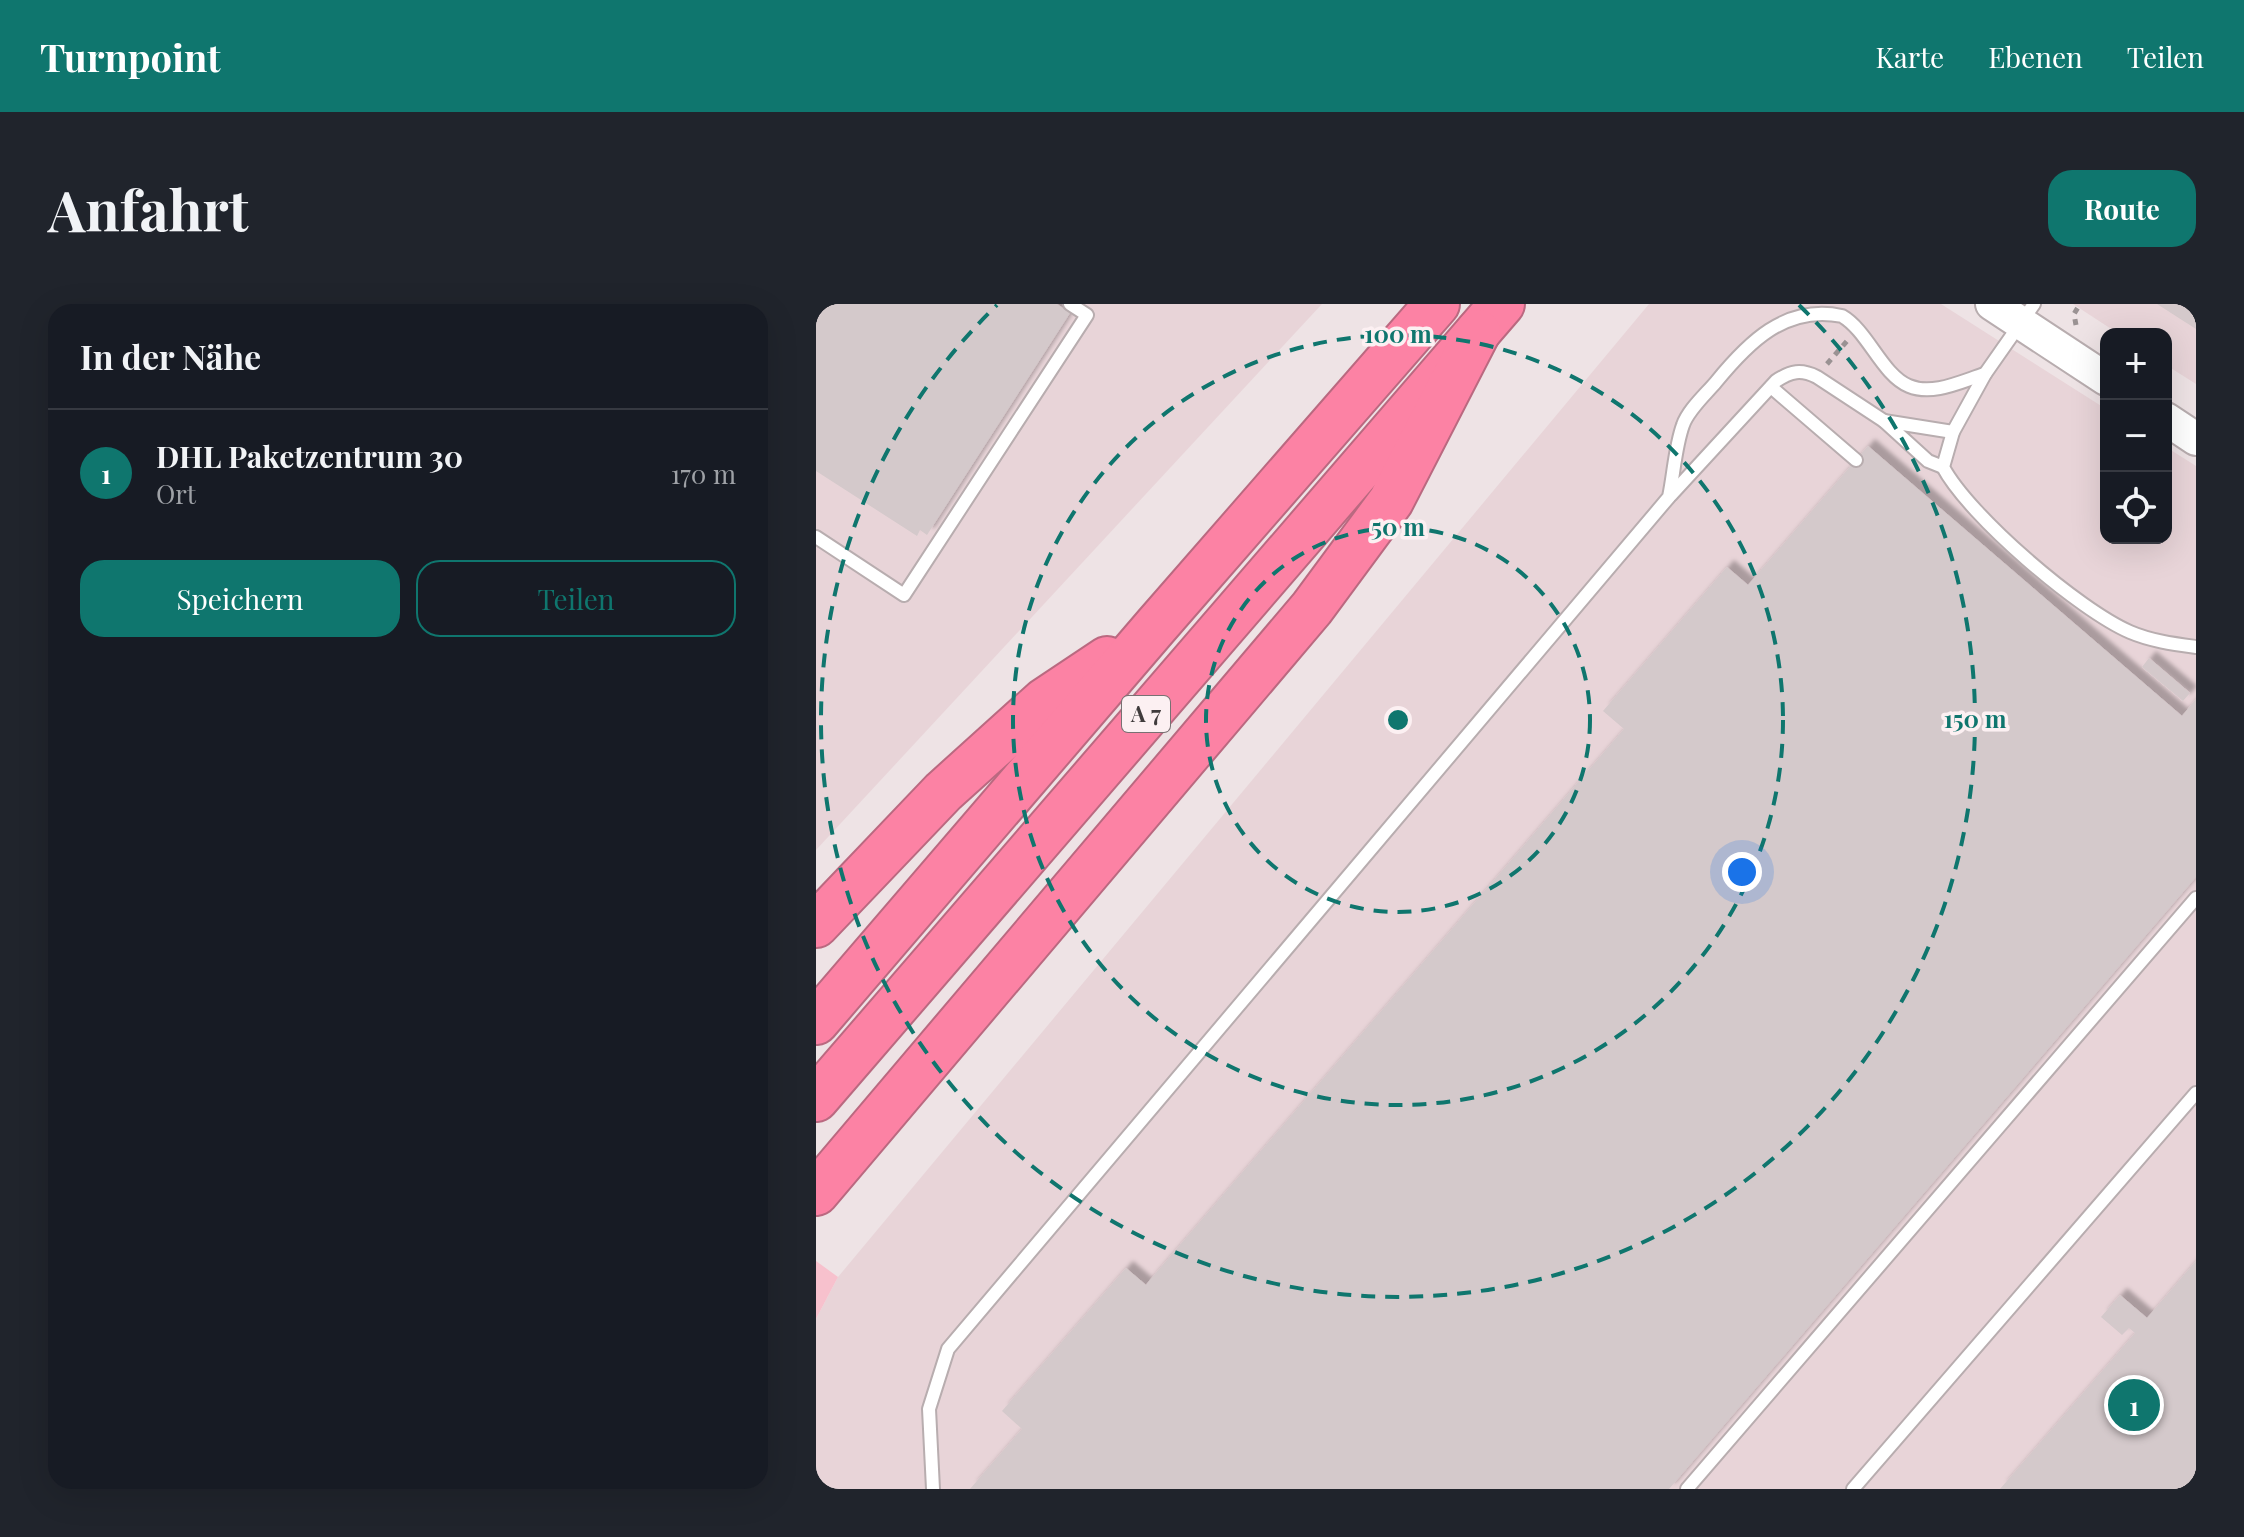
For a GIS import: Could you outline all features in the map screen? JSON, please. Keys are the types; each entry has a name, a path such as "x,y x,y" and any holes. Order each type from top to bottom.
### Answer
{"highway":[{"name":"A 7","path":"816,1022 1437,304"},
{"name":"A 7","path":"816,1099 1490,318"},
{"path":"816,1193 1312,608 1391,501 1490,318"},
{"path":"816,925 943,792 1044,701 1156,626"},
{"path":"816,1214 844,1177 864,1135"}],"street":[{"path":"1992,304 2028,313 2100,374"},
{"path":"2172,423 2196,439"}],"lane":[{"path":"816,537 904,595 1087,315 1070,304"},
{"path":"1669,497 1683,422 1761,328 1778,315 1809,306 1823,307 1843,316 1857,328 1896,376 1911,388 1942,388 1985,374"},
{"path":"2028,313 1985,374 1953,432 1943,467 1950,482 1982,518 2077,599 2129,632 2164,643 2196,647"},
{"path":"933,1489 929,1409 948,1349 1669,497 1771,387 1788,373 1806,371 1884,421 1928,461 1943,467"},
{"path":"1771,387 1856,460"},
{"path":"1884,421 1953,432"},
{"path":"1687,1489 2196,898"},
{"path":"1853,1489 2196,1093"}],"path":[{"path":"2077,328 2074,314 2080,304"}],"shaded area":[{"path":"816,304 1322,304 816,850"},
{"path":"1649,304 1941,304 2100,405 2100,544 2172,544 2172,451 2196,466 2196,1489 816,1489 816,1319 838,1277"},
{"path":"2073,304 2196,304 2196,384 2172,369 2172,328 2110,328"},
{"path":"816,1261 838,1277 816,1319"}],"building":[{"path":"816,304 1057,304 1070,313 927,535 920,530 917,536 816,471"},
{"path":"2157,304 2196,304 2196,329"},
{"path":"1868,446 2182,716 2196,699 2196,877 1669,1489 970,1489 1022,1429 1002,1411 1126,1268 1146,1285 1624,729 1603,711 1727,567 1748,585"},
{"path":"2149,658 2190,693 2183,701 2142,667"},
{"path":"2196,1261 2196,1475 2184,1489 2000,1489 2135,1333 2129,1328 2122,1335 2101,1317 2120,1295 2147,1318"}],"place":[{"name":"DHL Paketzentrum 30","path":"2134,1405"}]}
